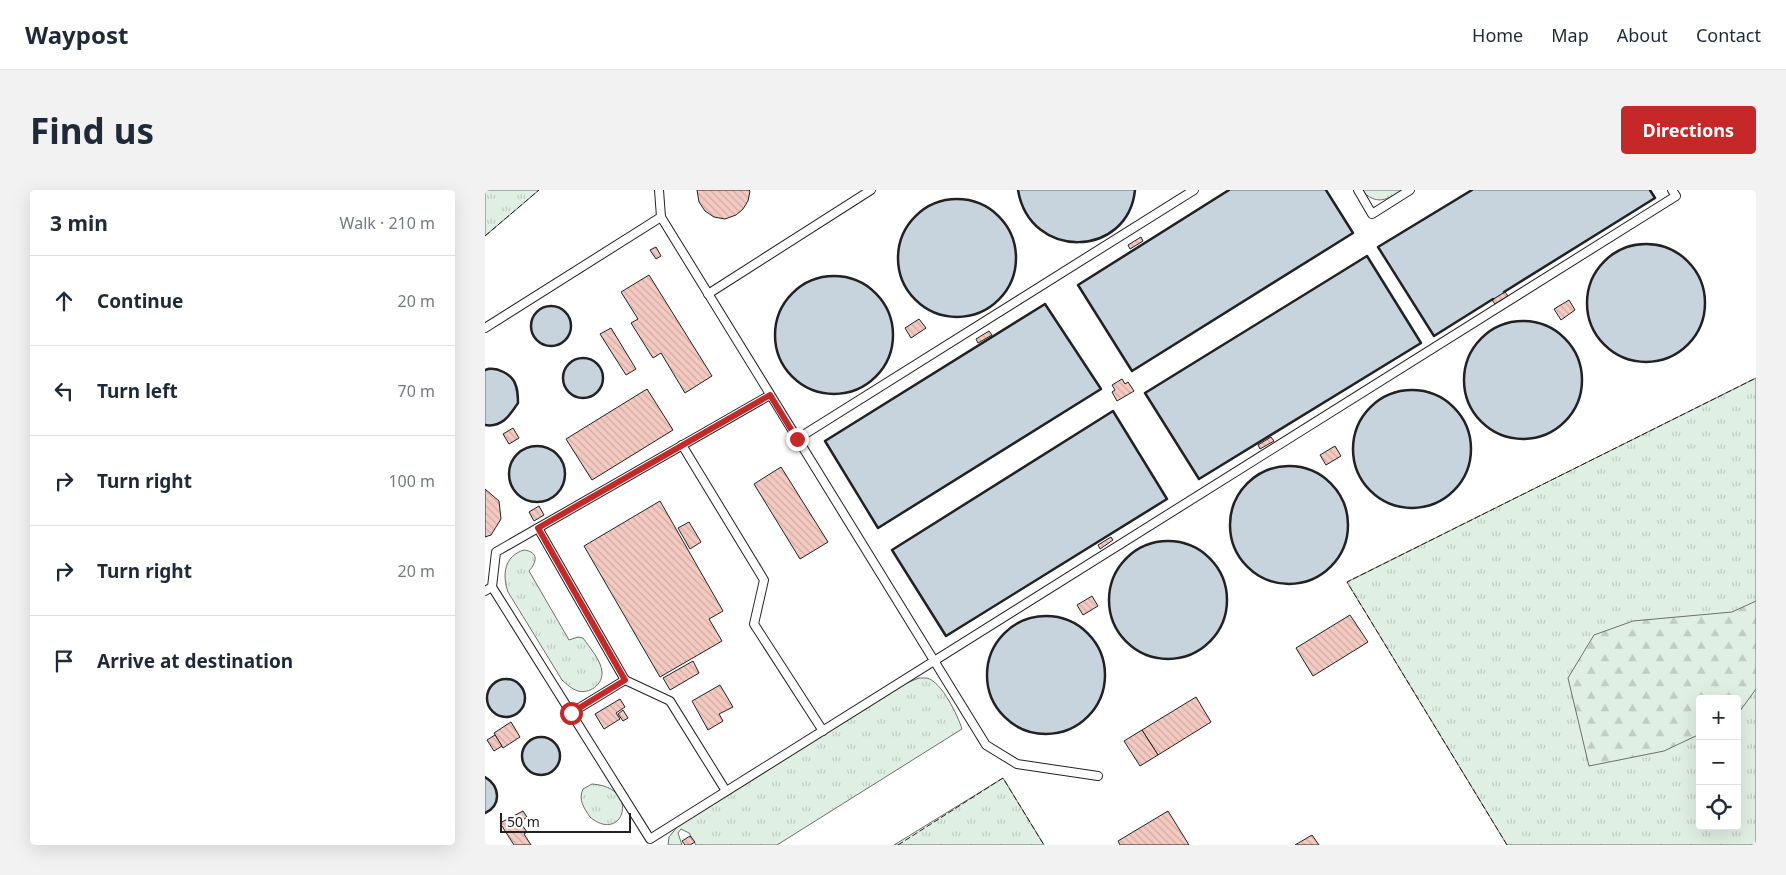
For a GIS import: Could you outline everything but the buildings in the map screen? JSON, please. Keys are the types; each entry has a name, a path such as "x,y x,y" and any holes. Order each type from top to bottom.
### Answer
{"lane":[{"path":"659,190 661,217 986,744 1017,764 1098,776"},
{"path":"708,294 871,190"},
{"path":"797,439 1194,190"},
{"path":"1358,190 1372,214 1410,190"},
{"path":"770,395 496,552 488,588 571,713 652,842 726,791 1676,196 1672,190"},
{"path":"485,328 661,217"},
{"path":"682,445 764,580 754,624 823,731"},
{"path":"538,528 625,680 670,701 726,791"},
{"path":"571,713 625,680"}],"green space":[{"path":"485,190 539,190 485,236"},
{"path":"1361,190 1403,190 1386,199 1377,200"},
{"path":"1756,378 1756,845 1507,845 1347,582"},
{"path":"524,550 534,555 535,561 529,571 569,640 578,637 583,638 600,663 602,677 598,685 591,690 578,691 562,680 508,592 505,579 506,567 512,557"},
{"path":"1756,601 1756,689 1741,710 1741,695 1696,695 1696,736 1664,751 1589,766 1568,678 1594,635 1633,621 1732,612"},
{"path":"919,678 927,678 933,681 944,692 962,729 777,845 696,845 689,833 681,829 678,833 682,845 668,845 669,837 678,826 904,684"},
{"path":"1003,778 1044,845 894,845"},
{"path":"592,784 608,787 617,794 622,803 622,812 618,820 611,824 602,824 590,817 581,797 583,789"}],"shaded area":[{"path":"1018,190 1135,190 1128,212 1115,229 1098,239 1078,242 1058,239 1040,230 1026,213"},
{"path":"1229,190 1326,190 1353,233 1132,371 1078,285"},
{"path":"1472,190 1649,190 1655,198 1434,336 1378,247"},
{"path":"957,199 979,204 999,216 1011,236 1016,258 1011,280 999,300 979,312 957,317 935,312 915,300 903,280 898,258 903,236 915,216 935,204"},
{"path":"1646,244 1669,249 1688,261 1700,280 1705,303 1700,326 1688,345 1669,357 1646,362 1623,357 1604,345 1592,326 1587,303 1592,280 1604,261 1623,249"},
{"path":"1367,256 1421,343 1199,479 1145,393"},
{"path":"834,276 857,281 876,293 888,312 893,335 888,358 876,377 857,389 834,394 811,389 792,377 780,358 775,335 780,312 792,293 811,281"},
{"path":"1045,304 1101,389 878,528 825,441"},
{"path":"555,306 562,309 568,315 571,326 570,334 562,343 555,346 547,346 540,343 532,334 531,322 534,315 543,307"},
{"path":"1523,321 1546,326 1565,338 1577,357 1582,380 1577,403 1565,422 1546,434 1523,439 1500,434 1481,422 1469,403 1464,380 1469,357 1481,338 1500,326"},
{"path":"587,358 594,361 600,367 603,378 602,386 594,395 587,398 579,398 572,395 564,386 563,374 566,367 575,359"},
{"path":"488,368 508,375 516,388 518,403 505,420 496,425 485,425 485,370"},
{"path":"1412,390 1435,395 1454,407 1466,426 1471,449 1466,472 1454,491 1435,503 1412,508 1389,503 1370,491 1358,472 1353,449 1358,426 1370,407 1389,395"},
{"path":"1113,411 1167,499 946,636 892,550"},
{"path":"537,446 548,448 557,454 563,463 565,474 563,485 557,494 548,500 537,502 526,500 517,494 511,485 509,474 511,463 517,454 526,448"},
{"path":"1289,466 1312,471 1331,483 1343,502 1348,525 1343,548 1331,567 1312,579 1289,584 1266,579 1247,567 1235,548 1230,525 1235,502 1247,483 1266,471"},
{"path":"1168,541 1191,546 1210,558 1222,577 1227,600 1222,623 1210,642 1191,654 1168,659 1145,654 1126,642 1114,623 1109,600 1114,577 1126,558 1145,546"},
{"path":"1046,616 1068,621 1088,633 1100,653 1105,675 1100,697 1088,717 1068,729 1046,734 1024,729 1004,717 992,697 987,675 992,653 1004,633 1024,621"},
{"path":"506,679 520,684 525,698 520,712 506,717 492,712 487,698 492,684"},
{"path":"541,737 555,742 560,756 555,770 541,775 527,770 522,756 527,742"},
{"path":"485,777 494,785 497,795 494,805 485,813"}],"fence":[{"path":"485,236 539,190"},
{"path":"1507,845 1347,582 1756,378"},
{"path":"898,845 1003,778 1044,845"}],"wall":[{"path":"1018,190 1026,213 1040,230 1058,239 1078,242 1098,239 1115,229 1128,212 1135,190"},
{"path":"1229,190 1078,285 1132,371 1353,233 1326,190"},
{"path":"1472,190 1378,247 1434,336 1493,299"},
{"path":"1504,292 1655,198 1650,190"},
{"path":"957,199 979,204 999,216 1011,236 1016,258 1011,280 999,300 979,312 957,317 935,312 915,300 903,280 898,258 903,236 915,216 935,204 957,199"},
{"path":"1646,244 1669,249 1688,261 1700,280 1705,303 1700,326 1688,345 1669,357 1646,362 1623,357 1604,345 1592,326 1587,303 1592,280 1604,261 1623,249 1646,244"},
{"path":"1367,256 1421,343 1199,479 1145,393 1367,256"},
{"path":"834,276 857,281 876,293 888,312 893,335 888,358 876,377 857,389 834,394 811,389 792,377 780,358 775,335 780,312 792,293 811,281 834,276"},
{"path":"1045,304 1101,389 878,528 825,441 1045,304"},
{"path":"555,306 562,309 568,315 571,326 570,334 562,343 555,346 547,346 540,343 532,334 531,322 534,315 543,307 555,306"},
{"path":"1523,321 1546,326 1565,338 1577,357 1582,380 1577,403 1565,422 1546,434 1523,439 1500,434 1481,422 1469,403 1464,380 1469,357 1481,338 1500,326 1523,321"},
{"path":"587,358 594,361 600,367 603,378 602,386 594,395 587,398 579,398 572,395 564,386 563,374 566,367 575,359 587,358"},
{"path":"485,370 499,370 508,375 514,382 518,395 518,403 505,420 496,425 485,425"},
{"path":"1412,390 1435,395 1454,407 1466,426 1471,449 1466,472 1454,491 1435,503 1412,508 1389,503 1370,491 1358,472 1353,449 1358,426 1370,407 1389,395 1412,390"},
{"path":"1113,411 1167,499 946,636 892,550 1113,411"},
{"path":"537,446 548,448 557,454 563,463 565,474 563,485 557,494 548,500 537,502 526,500 517,494 511,485 509,474 511,463 517,454 526,448 537,446"},
{"path":"1289,466 1312,471 1331,483 1343,502 1348,525 1343,548 1331,567 1312,579 1289,584 1266,579 1247,567 1235,548 1230,525 1235,502 1247,483 1266,471 1289,466"},
{"path":"1168,541 1191,546 1210,558 1222,577 1227,600 1222,623 1210,642 1191,654 1168,659 1145,654 1126,642 1114,623 1109,600 1114,577 1126,558 1145,546 1168,541"},
{"path":"1046,616 1068,621 1088,633 1100,653 1105,675 1100,697 1088,717 1068,729 1046,734 1024,729 1004,717 992,697 987,675 992,653 1004,633 1024,621 1046,616"},
{"path":"506,679 520,684 525,698 520,712 506,717 492,712 487,698 492,684 506,679"},
{"path":"541,737 555,742 560,756 555,770 541,775 527,770 522,756 527,742 541,737"},
{"path":"485,777 494,785 497,795 494,805 485,813"}],"route":[{"path":"571,713 625,680 538,528 770,395 797,439"}]}
